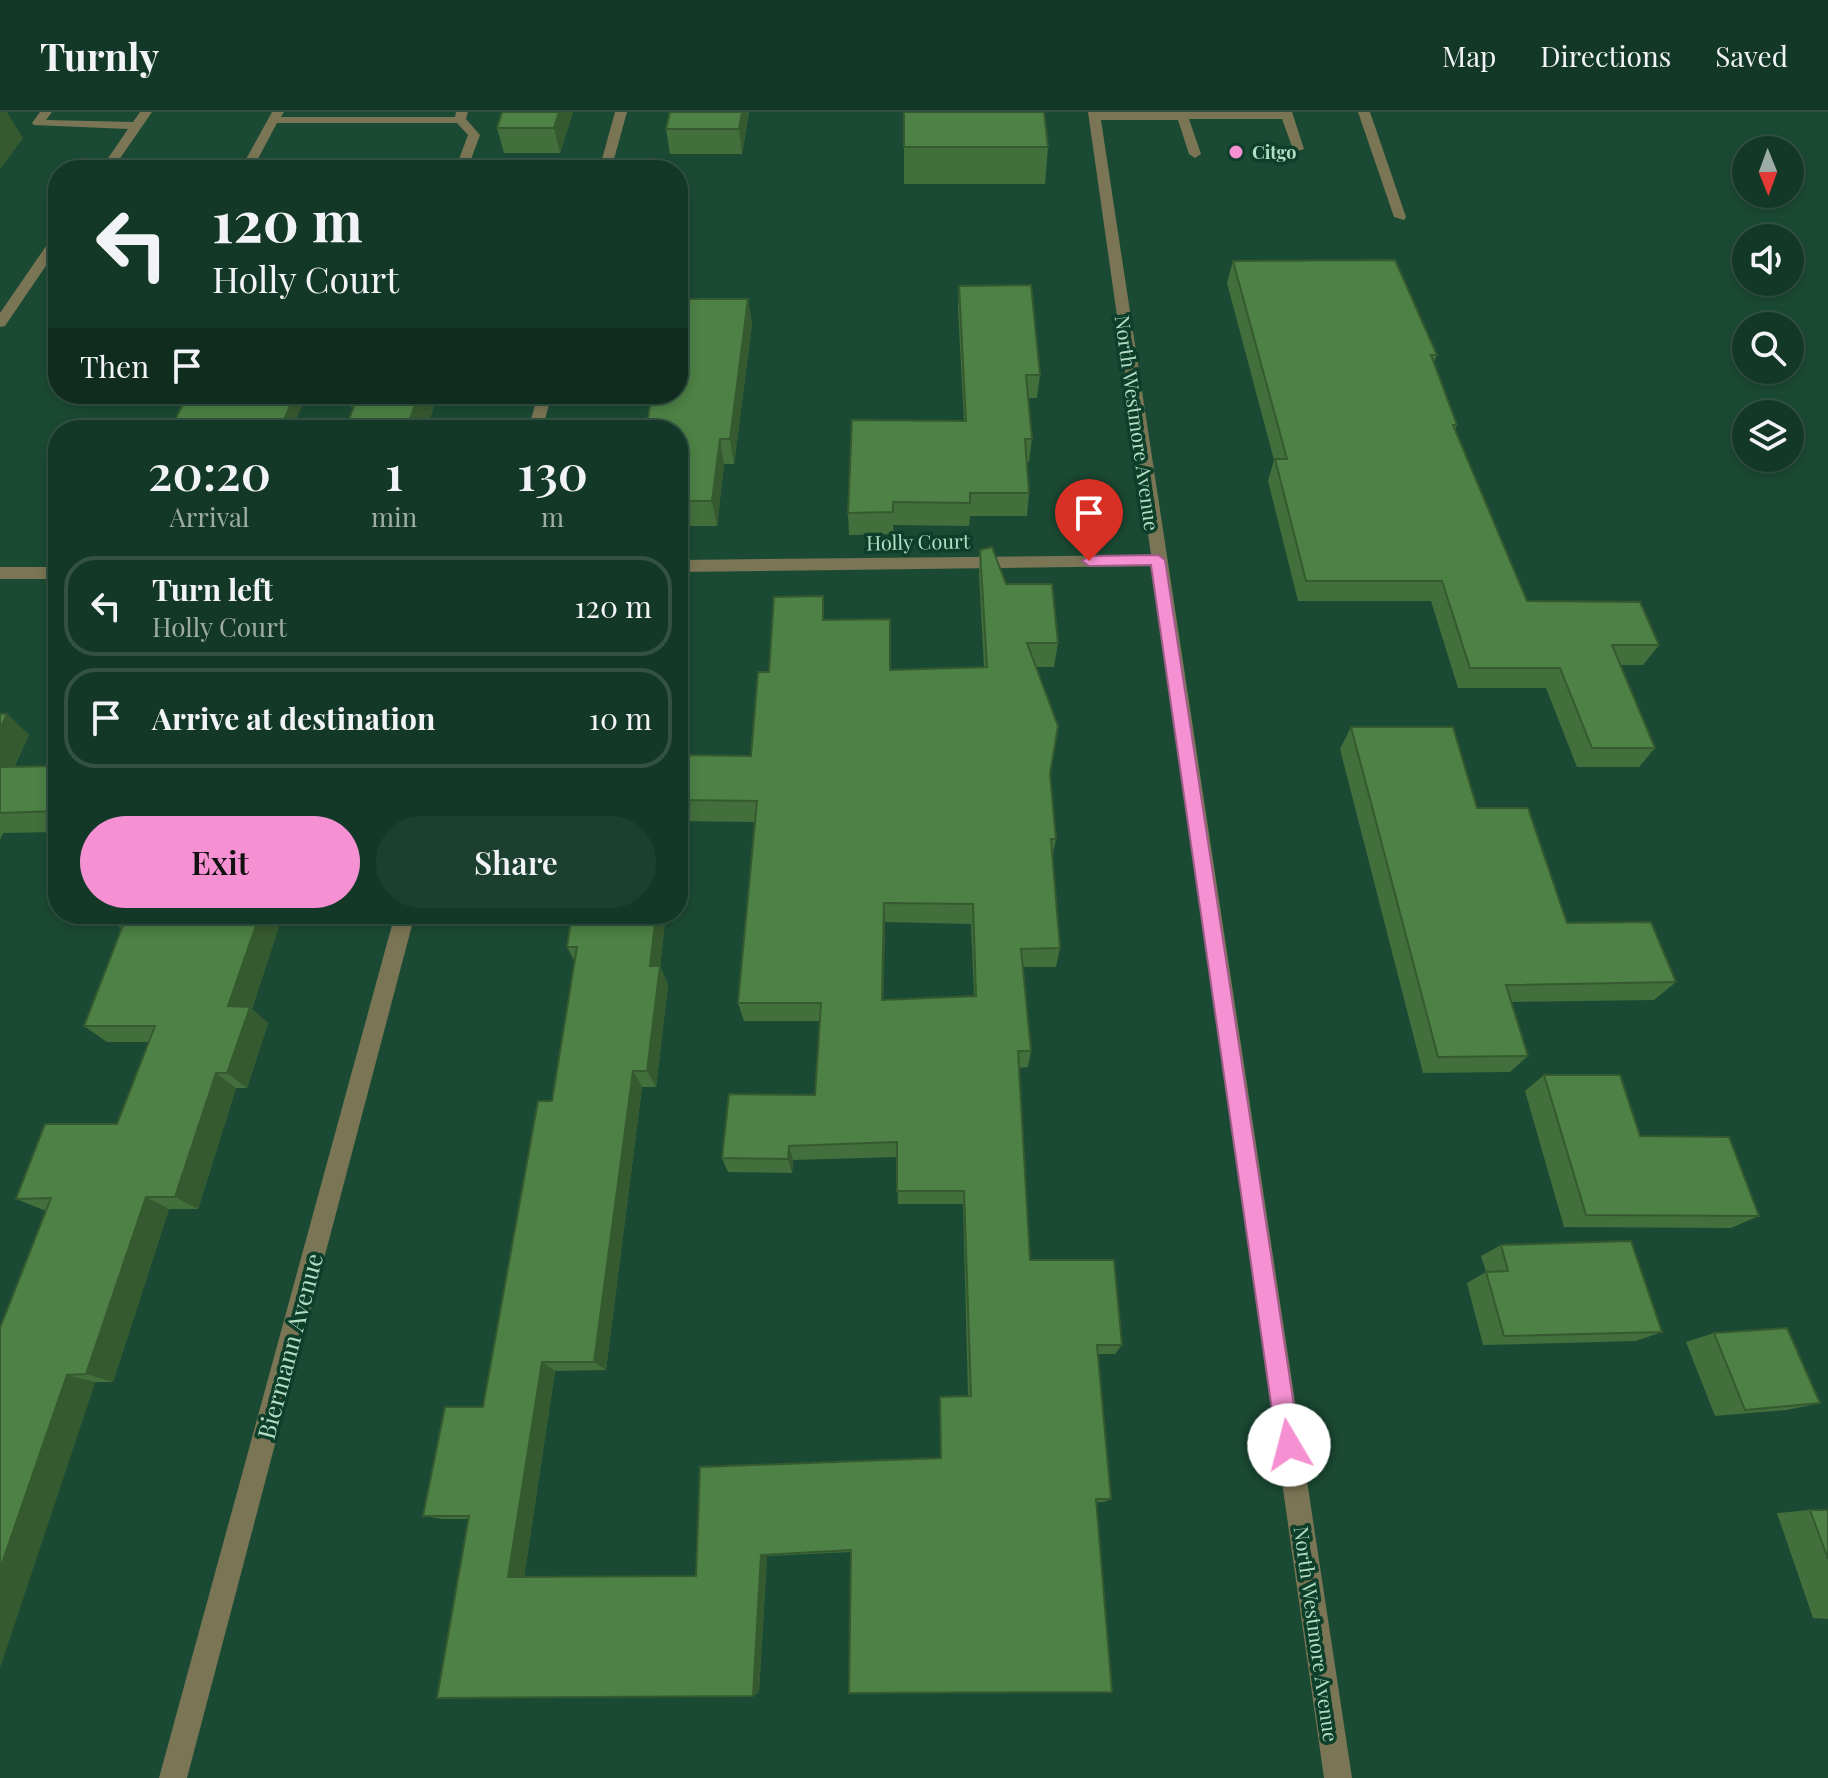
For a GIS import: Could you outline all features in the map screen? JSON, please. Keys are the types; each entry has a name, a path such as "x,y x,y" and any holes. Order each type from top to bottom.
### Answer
{"street":[{"path":"46,112 38,123 137,126"},
{"path":"113,160 146,112"},
{"path":"608,160 621,112"},
{"path":"1364,112 1400,217"},
{"path":"1094,114 1286,114 1298,149"},
{"name":"North Westmore Avenue","path":"1094,114 1338,1778"},
{"path":"1182,114 1195,154"},
{"path":"252,160 276,116 461,116 474,135 465,160"},
{"path":"0,323 48,253"},
{"name":"Holly Court","path":"688,566 1158,560"},
{"path":"0,573 48,573"},
{"name":"Biermann Avenue","path":"173,1778 402,924"}],"building":[{"path":"502,112 559,112 554,128 497,128"},
{"path":"670,112 742,112 739,129 666,129"},
{"path":"904,112 1044,112 1048,147 904,147"},
{"path":"1395,260 1437,355 1431,355 1457,425 1453,425 1527,601 1640,602 1659,645 1612,645 1655,748 1592,748 1560,668 1470,668 1442,581 1306,581 1275,459 1287,459 1233,261"},
{"path":"1031,285 1040,375 1026,375 1032,439 1025,439 1029,493 970,493 970,503 893,502 893,512 848,513 852,420 966,421 959,286"},
{"path":"688,299 748,299 730,439 720,439 712,501 688,501 688,420 648,420 650,404 688,404"},
{"path":"183,404 291,404 284,420 175,420"},
{"path":"355,404 415,404 410,420 349,420"},
{"path":"992,547 1006,584 1052,584 1058,643 1027,643 1058,726 1050,774 1056,839 1051,839 1060,948 1021,949 1031,1051 1018,1051 1030,1260 1114,1260 1122,1345 1097,1345 1111,1499 1096,1499 1112,1692 849,1693 851,1550 761,1555 753,1696 437,1698 469,1516 423,1516 445,1407 483,1407 538,1101 552,1101 577,947 567,947 570,924 655,924 650,966 660,966 647,1071 633,1071 594,1362 542,1362 508,1577 696,1576 700,1467 941,1458 940,1397 971,1396 964,1191 897,1191 897,1142 789,1146 788,1159 722,1158 729,1094 815,1095 821,1003 738,1003 757,801 688,800 688,755 751,756 758,672 769,672 774,597 823,596 823,620 890,619 890,670 987,667 980,550","holes":["884,903 973,904 976,996 882,1000"]},
{"path":"0,714 7,714 0,729"},
{"path":"1351,727 1453,727 1477,808 1528,808 1567,923 1651,922 1676,982 1506,985 1528,1056 1438,1057"},
{"path":"48,766 48,811 0,813 0,767"},
{"path":"123,924 257,924 228,1006 250,1007 227,1073 216,1073 175,1197 146,1197 86,1374 67,1375 0,1569 0,1328 51,1198 16,1199 45,1124 117,1124 155,1026 84,1026"},
{"path":"1544,1075 1620,1075 1640,1136 1729,1137 1759,1216 1586,1215"},
{"path":"1631,1241 1662,1332 1504,1336 1486,1272 1508,1271 1501,1245"},
{"path":"1787,1328 1820,1403 1745,1410 1714,1333"},
{"path":"1810,1510 1828,1510 1828,1559"}],"place":[{"name":"Citgo","path":"1236,152"}],"route":[{"path":"1089,561 1158,560 1289,1445"}]}
